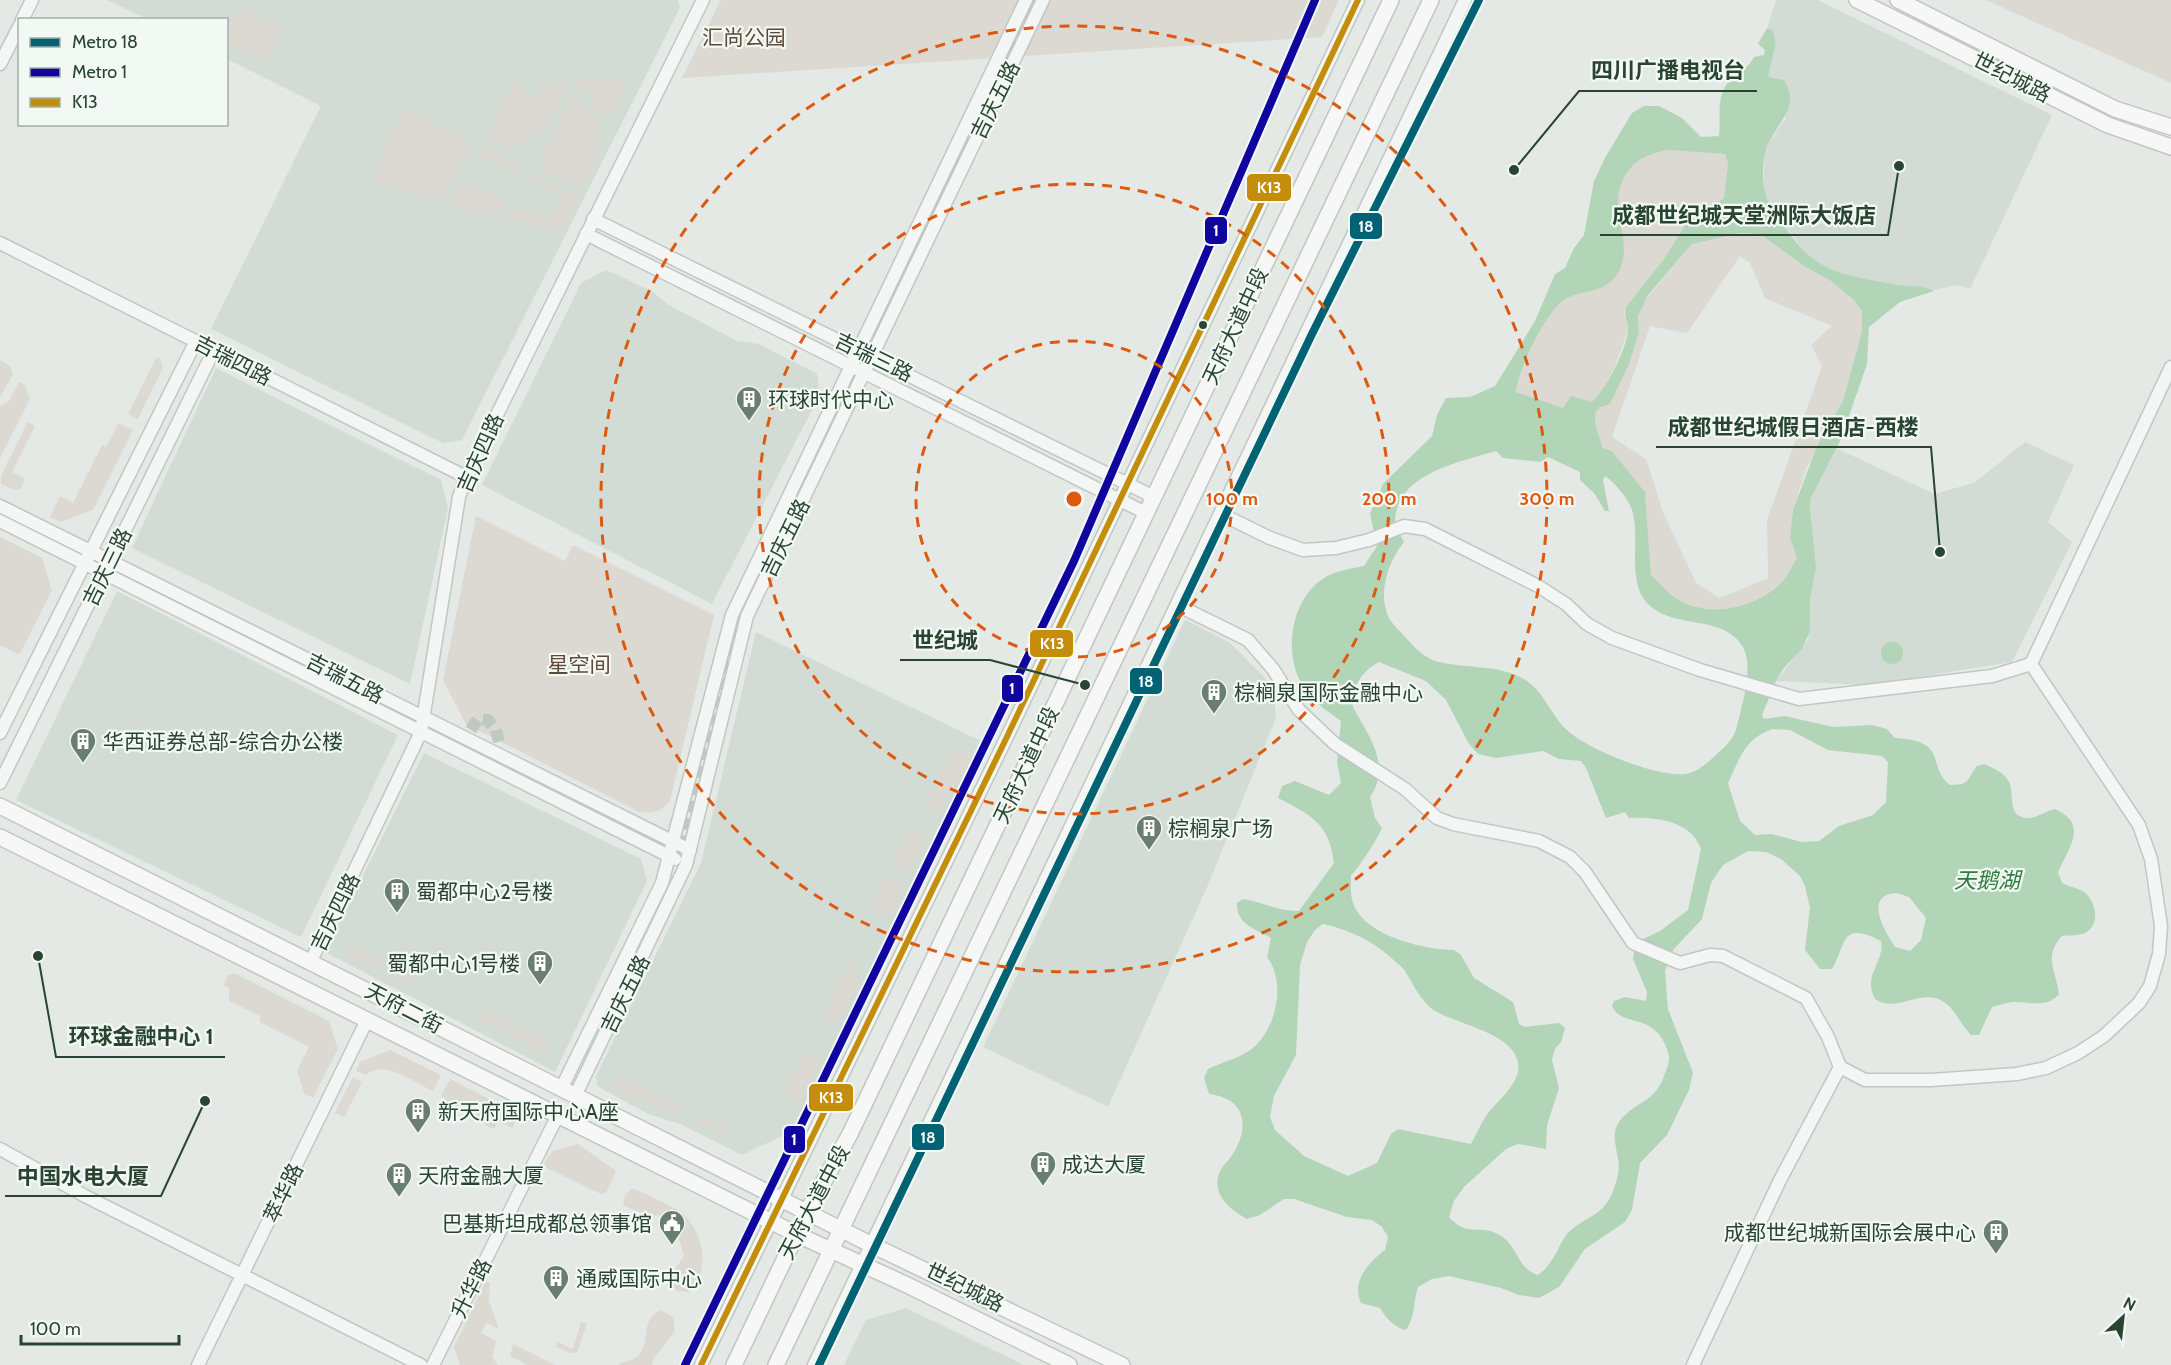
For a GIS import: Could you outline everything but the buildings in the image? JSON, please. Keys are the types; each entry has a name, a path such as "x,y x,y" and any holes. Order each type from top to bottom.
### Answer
{"main road":[{"name":"天府大道中段","path":"734,1365 808,1210 850,1134 1390,0"},
{"name":"天府大道中段","path":"776,1365 1431,0"},
{"name":"世纪城路","path":"1857,0 2108,125 2171,147"},
{"name":"世纪城路","path":"1898,0 2115,109 2171,127"},
{"name":"天府二街","path":"0,806 808,1210"},
{"name":"天府二街","path":"0,837 796,1234"},
{"path":"0,848 21,849 42,858"},
{"name":"世纪城路","path":"808,1210 872,1245 1122,1365"},
{"name":"世纪城路","path":"796,1234 905,1284 1069,1365"}],"street":[{"path":"23,18 32,0"},
{"name":"吉庆四路","path":"311,962 421,732 459,497 466,477 703,0"},
{"name":"吉庆五路","path":"569,1091 662,883 732,615 1026,0"},
{"name":"吉庆五路","path":"569,1091 686,865 742,630 1043,0"},
{"path":"702,1365 1128,484 1358,0"},
{"path":"814,1365 1466,0"},
{"path":"0,64 18,29"},
{"name":"吉瑞三路","path":"593,219 1154,497"},
{"name":"吉瑞三路","path":"586,234 1146,513"},
{"name":"吉瑞四路","path":"0,243 466,477"},
{"name":"吉庆三路","path":"0,732 196,341"},
{"name":"吉庆三路","path":"0,783 214,350"},
{"path":"1221,514 1270,538 1303,550 1336,548 1370,540 1404,526 1425,529 1511,571 1557,598 1587,624 1612,638 1738,683 1780,695 1799,699 1987,676 2031,664 2171,367"},
{"name":"吉瑞五路","path":"0,506 423,717 498,750 690,850"},
{"name":"吉瑞五路","path":"0,521 686,865"},
{"path":"1177,605 1248,640 1273,669 1299,710 1335,744 1405,789 1437,818 1453,824 1539,841 1570,857 1585,872 1633,943 1680,963 1710,955 1723,956 1806,998 1828,1037 1840,1067 1865,1080 1920,1080 2017,1074 2046,1068 2079,1053 2104,1036 2139,1003 2150,986 2159,954 2160,926 2151,859 2139,825 2031,664"},
{"name":"萃华路","path":"198,1365 367,1020"},
{"path":"1693,1365 1780,1180 1840,1067"},
{"name":"升华路","path":"433,1365 558,1115"},
{"path":"0,1149 85,1196 421,1365"}],"shaded area":[{"path":"107,0 678,0 680,8 462,440 443,443 211,329 321,106 228,60 228,18 145,18"},
{"path":"1776,0 1818,0 2052,115 1970,289 1958,285 1934,290 1908,287 1846,277 1829,270 1809,257 1769,206 1763,186 1765,155 1769,142 1786,118 1768,77 1776,43 1773,31 1767,28"},
{"path":"606,270 652,291 667,304 737,341 759,344 817,374 820,394 712,604 482,485 581,283"},
{"path":"216,368 441,480 448,508 410,684 132,548"},
{"path":"2025,442 2074,465 2048,522 2072,542 2012,662 1868,685 1776,681 1808,640 1810,600 1816,567 1811,498 1836,448 1934,494 1974,483"},
{"path":"117,591 398,735 301,937 16,800"},
{"path":"1185,620 1229,642 1273,686 1276,718 1208,885 1108,1107 983,1047"},
{"path":"756,632 981,741 980,766 807,1124 742,1155 680,1124 648,1114 597,1086 596,1076 701,863"},
{"path":"424,753 641,859 647,881 555,1072 325,952"},
{"path":"906,1308 1024,1365 844,1365 866,1320"}],"green space":[{"name":"汇尚公园","path":"1339,0 1322,37 682,78 720,1"},
{"path":"1986,0 2171,0 2171,83"},
{"path":"238,7 282,29 265,63 228,44 228,26"},
{"path":"630,76 609,118 600,114 590,101 593,94 582,89 575,103 589,111 604,127 596,140 601,148 582,189 538,167 579,80"},
{"path":"569,81 545,129 509,149 487,136 514,83 525,84 520,96 534,101 543,84"},
{"path":"403,107 472,143 441,202 372,182"},
{"path":"482,148 525,169 521,176 477,156"},
{"path":"1668,150 1725,154 1728,164 1724,198 1687,222 1664,259 1626,307 1624,313 1628,330 1616,364 1601,393 1592,402 1563,409 1516,392 1534,342 1556,307 1570,297 1606,286 1617,275 1623,262 1624,250 1618,203 1619,191 1624,178 1637,162"},
{"path":"532,174 579,198 560,232 510,219 515,209 551,220 562,199 529,180"},
{"path":"465,181 506,202 498,217 452,206"},
{"path":"1741,233 1760,234 1804,266 1831,281 1854,300 1862,311 1862,331 1843,401 1806,469 1793,510 1790,538 1797,558 1787,577 1772,591 1734,608 1705,609 1692,606 1668,592 1651,575 1645,492 1612,451 1603,448 1596,428 1595,413 1639,332 1638,316 1645,300 1692,244","holes":["1740,256 1750,263 1765,298 1832,326 1811,345 1822,366 1767,520 1768,578 1720,598 1696,583 1663,512 1646,459 1612,437 1650,326 1687,333"]},
{"path":"157,357 163,367 138,419 128,414"},
{"path":"0,360 10,366 13,374 0,398"},
{"path":"19,382 24,384 30,399 0,458 0,406 9,401"},
{"path":"28,422 35,426 12,472 25,479 20,489 15,490 1,484 1,476"},
{"path":"119,423 133,430 93,510 60,522 50,517 60,496 73,503 102,445 106,447"},
{"name":"星空间","path":"476,516 565,561 573,545 714,615 670,801 664,808 653,812 639,812 466,724 443,680"},
{"path":"0,537 42,558 52,591 19,655 0,645"},
{"path":"953,746 973,756 962,779 958,777 941,812 924,804"},
{"path":"909,829 928,839 911,872 893,862"},
{"path":"885,877 904,887 889,917 870,908"},
{"path":"348,943 376,957 380,971 349,956"},
{"path":"850,958 854,960 858,983 838,1023 823,1015"},
{"path":"387,963 409,974 411,981 409,986 391,977 385,967"},
{"path":"234,973 329,1021 338,1049 313,1098 304,1093 297,1070 309,1047 260,1022 260,1016 229,1001 229,988 223,985 228,975"},
{"path":"484,1011 509,1023 507,1027 497,1030 477,1020"},
{"path":"519,1028 546,1042 547,1055 507,1035 509,1031"},
{"path":"390,1050 441,1075 433,1091 390,1070 373,1070 366,1075 356,1071 360,1062"},
{"path":"803,1053 821,1062 801,1103 783,1094"},
{"path":"617,1075 683,1107 684,1114 637,1101 618,1091 619,1089 610,1080"},
{"path":"353,1077 362,1082 344,1117 335,1113"},
{"path":"450,1079 519,1114 512,1128 498,1121 495,1128 490,1128 473,1115 458,1110 441,1096"},
{"path":"698,1114 727,1129 724,1136 694,1121"},
{"path":"578,1144 616,1171 606,1193 601,1194 547,1168 544,1163 553,1151"},
{"path":"631,1189 678,1210 692,1224 700,1243 702,1264 696,1284 689,1292 677,1291 671,1283 673,1272 684,1256 675,1225 664,1215 648,1216 623,1205 625,1196"},
{"path":"486,1281 490,1283 489,1301 499,1329 486,1323 481,1333 496,1341 492,1357 498,1365 460,1365 454,1347"},
{"path":"661,1310 673,1317 675,1329 654,1358 652,1365 618,1365 639,1355 645,1343 650,1318"},
{"path":"581,1322 587,1324 577,1353 556,1347 558,1342 573,1349"},
{"path":"513,1344 555,1365 528,1365 510,1356"}],"water":[{"name":"天鹅湖","path":"1767,28 1773,31 1776,43 1768,77 1784,80 1790,98 1787,112 1767,147 1763,174 1767,197 1785,227 1808,255 1834,270 1848,275 1934,291 1900,302 1869,327 1867,364 1841,439 1811,498 1816,567 1810,600 1810,631 1802,649 1783,669 1776,681 1762,715 1764,719 1785,716 1833,727 1872,725 1887,729 1895,738 1912,740 1930,749 1943,778 1950,785 1965,783 1977,766 1984,764 1998,770 2008,780 2016,814 2031,818 2055,809 2071,822 2074,829 2071,845 2058,872 2062,883 2088,896 2094,907 2095,919 2085,933 2062,936 2056,944 2052,964 2059,994 2054,999 2043,1003 2012,1002 1992,1007 1979,1035 1971,1035 1948,1005 1935,998 1918,998 1892,1004 1875,999 1871,982 1880,956 1881,941 1867,935 1851,934 1846,938 1832,969 1820,969 1805,950 1810,908 1805,886 1800,876 1781,859 1766,852 1748,851 1723,865 1711,883 1702,919 1673,950 1665,971 1668,1009 1693,1073 1689,1090 1667,1135 1640,1163 1632,1210 1625,1222 1585,1249 1559,1287 1539,1298 1519,1295 1501,1288 1449,1276 1432,1279 1418,1287 1413,1314 1406,1330 1391,1322 1380,1308 1361,1303 1359,1295 1358,1287 1363,1273 1385,1250 1388,1237 1382,1227 1372,1220 1347,1217 1294,1199 1284,1199 1260,1215 1247,1219 1228,1206 1218,1187 1220,1171 1239,1141 1243,1122 1241,1114 1230,1101 1221,1096 1209,1094 1204,1078 1208,1069 1244,1054 1262,1038 1273,1016 1277,991 1273,967 1267,957 1271,938 1243,921 1237,903 1243,899 1285,910 1299,911 1334,863 1332,849 1323,829 1309,815 1278,798 1282,786 1295,781 1329,795 1341,783 1337,762 1341,721 1324,709 1305,689 1292,655 1294,626 1298,611 1304,598 1324,578 1333,573 1364,566 1377,546 1370,514 1383,484 1432,436 1437,415 1446,398 1470,397 1495,386 1535,321 1555,274 1565,268 1574,248 1584,235 1594,181 1632,113 1644,106 1659,106 1682,118 1701,137 1719,136 1721,96 1730,80 1754,57 1764,55 1765,50 1758,44","holes":["1668,150 1725,154 1728,164 1724,198 1687,222 1664,259 1626,307 1628,330 1624,348 1609,378 1592,402 1571,396 1563,408 1516,392 1522,369 1534,342 1556,307 1570,297 1606,286 1617,275 1624,251 1618,202 1619,190 1632,166 1647,156","1741,233 1760,234 1804,266 1831,281 1854,300 1862,311 1862,331 1843,401 1817,446 1793,510 1790,538 1797,558 1782,582 1772,591 1734,608 1705,609 1692,606 1672,595 1651,575 1645,492 1612,451 1603,448 1596,428 1595,413 1600,407 1610,404 1629,364 1639,332 1638,316 1648,295 1692,244","1496,451 1503,458 1540,462 1548,457 1580,472 1580,480 1594,493 1605,511 1609,511 1603,480 1605,476 1622,493 1632,510 1635,533 1635,571 1641,594 1647,603 1658,612 1671,617 1723,630 1734,636 1746,655 1746,686 1736,730 1727,744 1706,764 1690,773 1678,774 1645,768 1608,754 1568,731 1537,690 1524,679 1503,671 1435,661 1416,648 1389,618 1384,588 1389,568 1404,542 1395,523 1398,505 1407,491 1418,481 1433,472","1379,662 1426,681 1446,700 1469,744 1478,754 1496,758 1543,751 1559,759 1581,761 1606,818 1625,812 1629,818 1650,818 1671,822 1689,832 1701,849 1688,910 1660,931 1635,943 1633,959 1647,992 1646,1001 1625,997 1614,1001 1612,1006 1624,1017 1649,1026 1664,1042 1669,1060 1661,1083 1650,1097 1625,1115 1616,1128 1615,1141 1619,1167 1615,1186 1608,1201 1603,1208 1567,1234 1551,1261 1538,1275 1522,1264 1504,1238 1489,1231 1463,1228 1449,1217 1454,1201 1464,1187 1506,1149 1518,1144 1546,1149 1547,1125 1559,1088 1552,1060 1565,1028 1559,1023 1525,1027 1519,1024 1513,1002 1474,978 1461,955 1454,950 1427,947 1395,938 1380,931 1357,912 1351,896 1351,875 1382,828 1375,818 1370,797 1379,774 1379,762 1371,740 1353,707 1356,687 1368,670","1773,729 1790,730 1828,750 1882,756 1888,762 1886,802 1873,815 1839,826 1819,841 1802,842 1771,834 1755,835 1740,821 1728,783 1744,750 1756,738","1896,893 1909,897 1926,918 1921,940 1910,951 1895,947 1891,941 1879,916 1880,900 1886,895","1323,924 1365,939 1405,971 1421,998 1435,1011 1482,1030 1506,1044 1514,1052 1518,1062 1516,1078 1486,1116 1471,1144 1398,1129 1391,1134 1377,1163 1348,1176 1304,1156 1275,1130 1270,1117 1274,1096 1296,1055 1300,965 1307,942 1315,930"]},
{"path":"1892,642 1900,645 1903,653 1900,661 1892,664 1884,661 1881,653 1884,645"}],"tunnel":[{"path":"331,680 679,854 734,632 742,611 1034,0"},
{"path":"461,745 478,719 488,720 496,730 500,746"}],"metro line":[{"name":"1","path":"685,1365 1074,561 1315,0"},
{"name":"18","path":"819,1365 1312,334 1479,0"}],"transit line":[{"name":"K13","path":"701,1365 1004,743 1358,0"}],"place":[{"name":"成都世纪城天堂洲际大饭店","path":"1899,166"},
{"name":"四川广播电视台","path":"1514,170"},
{"name":"环球时代中心","path":"749,422"},
{"name":"成都世纪城假日酒店-西楼","path":"1940,552"},
{"name":"世纪城","path":"1085,685"},
{"name":"棕榈泉国际金融中心","path":"1214,715"},
{"name":"华西证券总部-综合办公楼","path":"83,764"},
{"name":"棕榈泉广场","path":"1149,851"},
{"name":"蜀都中心2号楼","path":"397,914"},
{"name":"环球金融中心 1","path":"38,956"},
{"name":"蜀都中心1号楼","path":"540,986"},
{"name":"中国水电大厦","path":"205,1101"},
{"name":"新天府国际中心A座","path":"418,1134"},
{"name":"成达大厦","path":"1043,1187"},
{"name":"天府金融大厦","path":"399,1198"},
{"name":"巴基斯坦成都总领事馆","path":"672,1246"},
{"name":"成都世纪城新国际会展中心","path":"1996,1255"},
{"name":"通威国际中心","path":"556,1301"}]}
